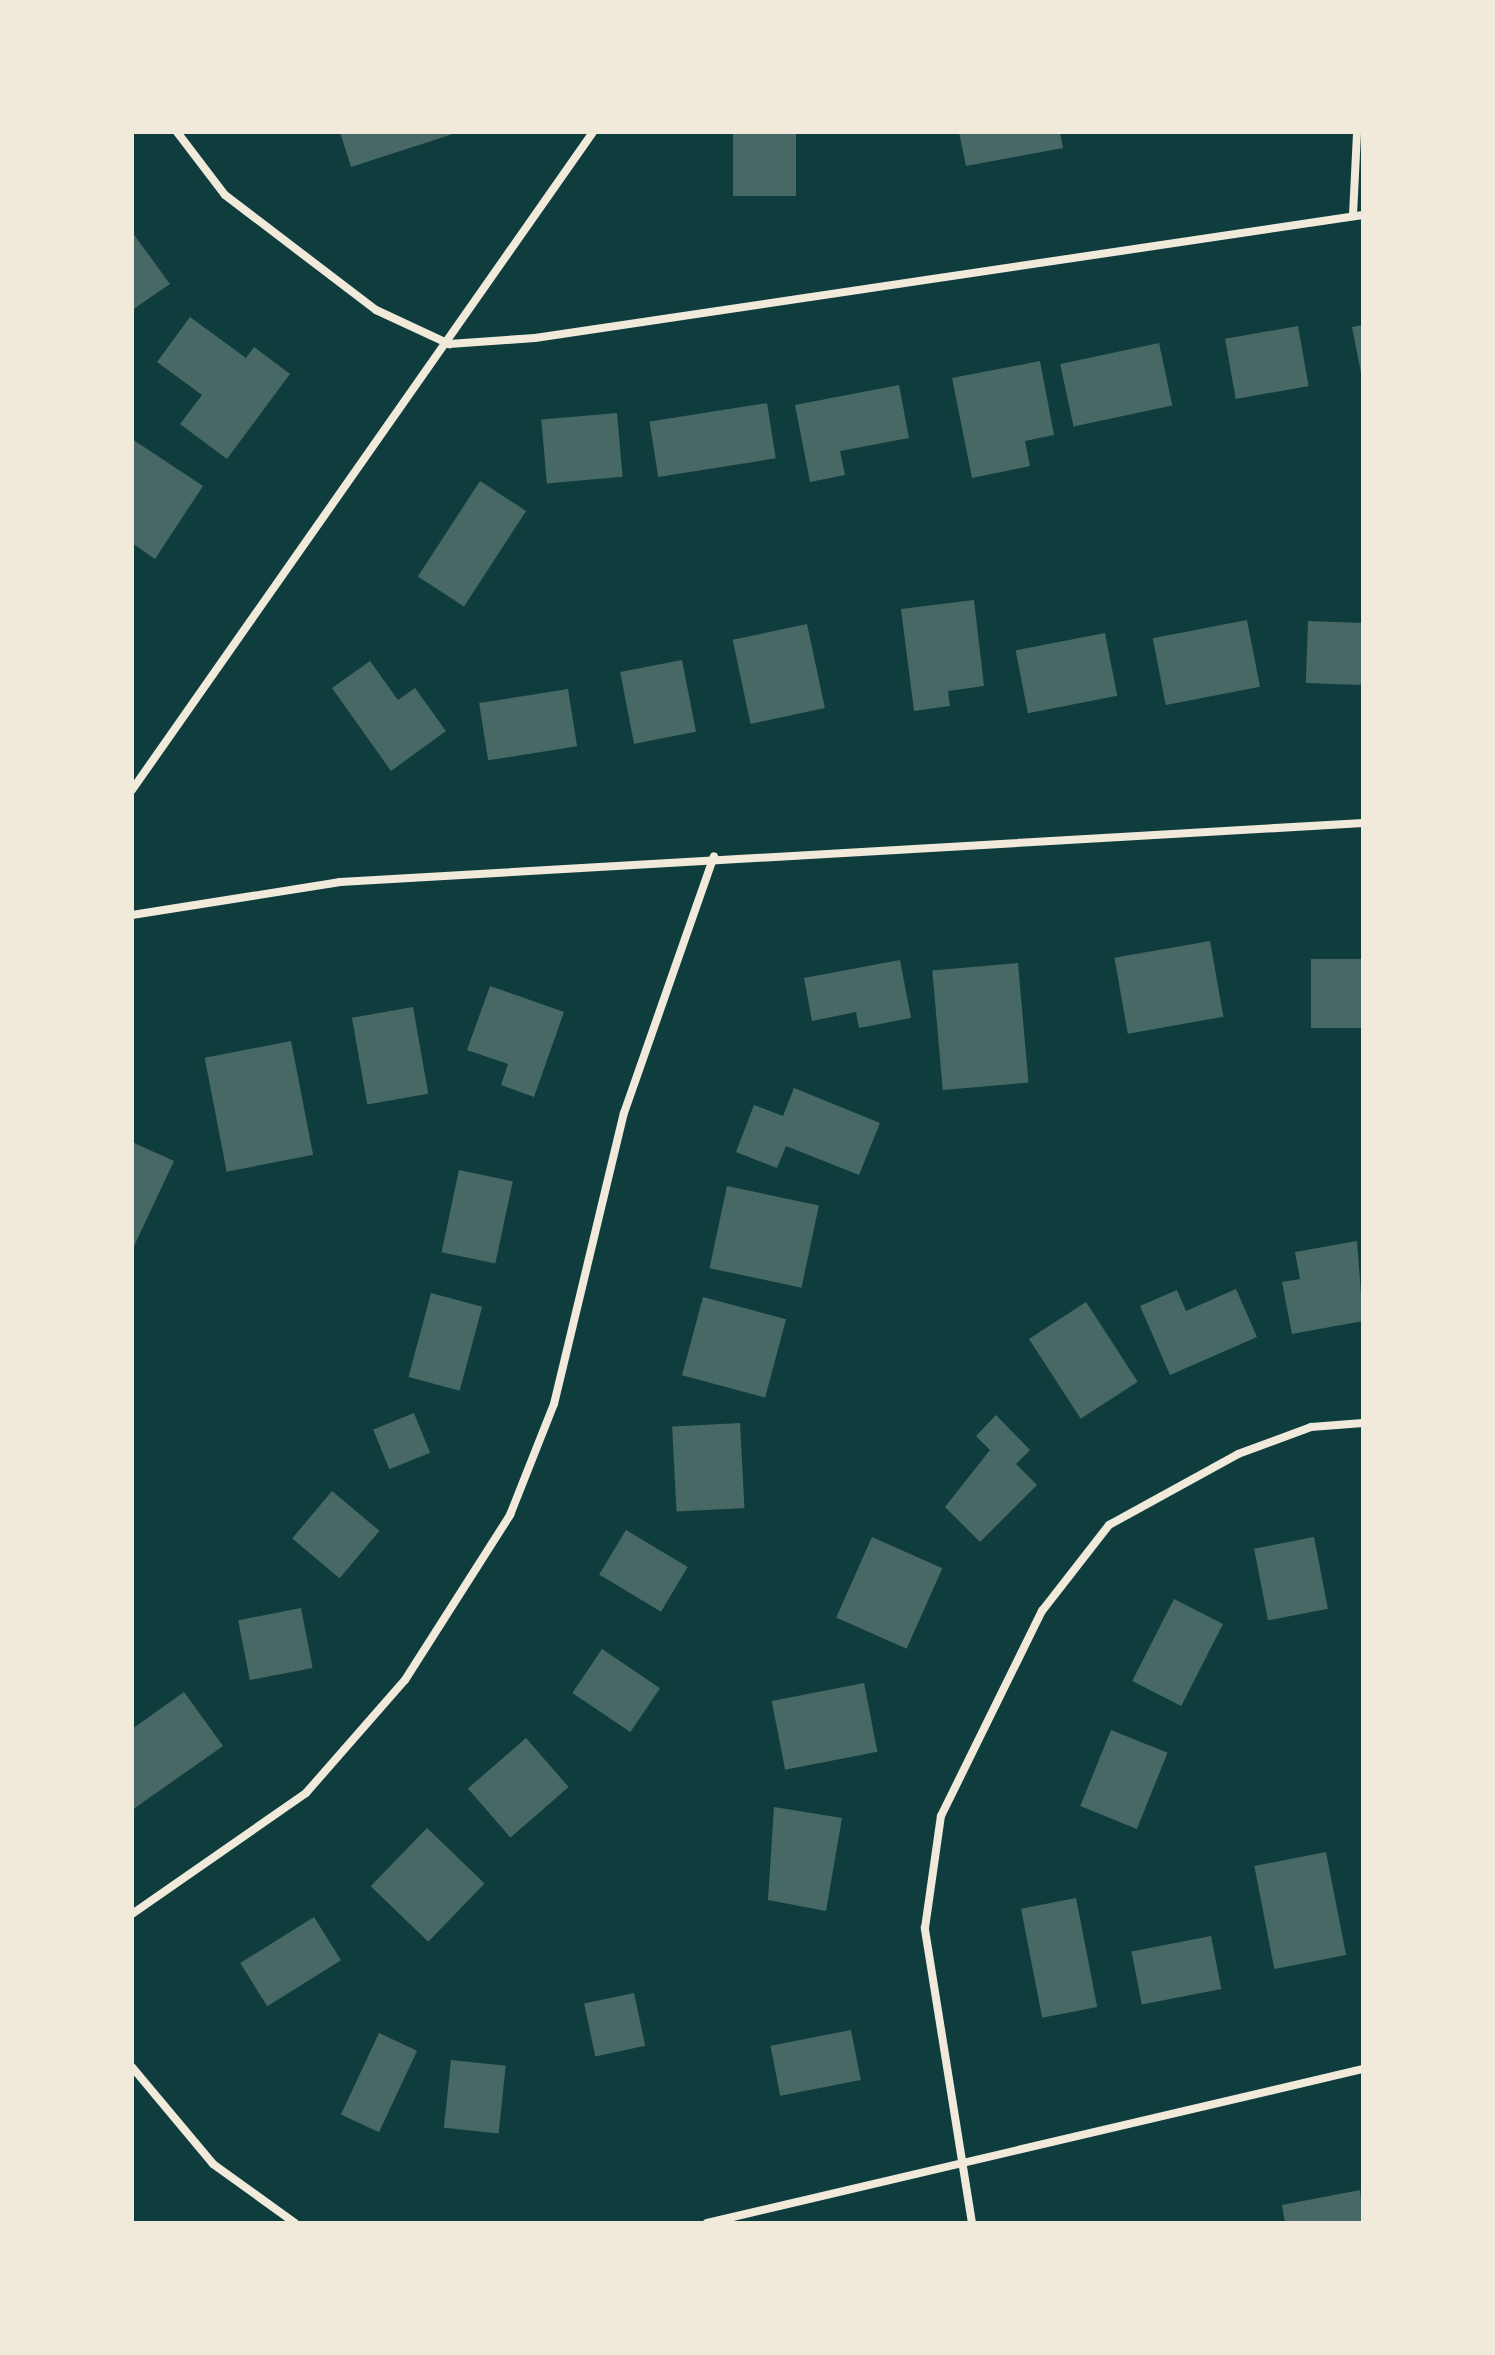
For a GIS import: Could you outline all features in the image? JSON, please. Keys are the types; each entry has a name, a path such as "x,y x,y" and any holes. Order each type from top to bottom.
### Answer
{"street":[{"path":"177,132 238,204 376,310 449,344 551,336 1358,215 1357,132"},
{"path":"132,790 449,344 593,132"},
{"path":"132,915 340,882 714,856 1363,823"},
{"path":"132,1914 306,1793 405,1680 510,1515 554,1404 624,1113 714,856"},
{"path":"972,2223 930,1975 929,1868 941,1816 1042,1611 1109,1525 1167,1487 1311,1427 1363,1423"},
{"path":"132,2067 213,2164 295,2223"},
{"path":"707,2223 1363,2069"}],"building":[{"path":"340,132 456,132 456,133 351,167"},
{"path":"733,132 796,132 796,196 733,196"},
{"path":"959,132 1060,132 1063,148 966,166"},
{"path":"132,232 170,284 132,310"},
{"path":"190,317 246,358 254,347 290,374 227,459 180,424 202,395 157,362"},
{"path":"1363,325 1363,378 1362,378 1352,327"},
{"path":"1298,326 1309,386 1236,399 1225,339"},
{"path":"1159,343 1172,406 1074,427 1060,364"},
{"path":"1040,361 1054,435 1025,441 1030,466 972,478 952,378"},
{"path":"899,385 909,438 840,451 845,475 810,482 795,405"},
{"path":"767,403 776,458 658,477 649,422"},
{"path":"617,413 623,477 547,483 541,420"},
{"path":"132,439 203,486 155,559 132,543"},
{"path":"480,481 526,511 464,607 418,577"},
{"path":"974,600 984,686 948,691 950,706 914,711 901,609"},
{"path":"1247,620 1260,687 1166,705 1153,638"},
{"path":"1308,621 1363,623 1361,685 1306,683"},
{"path":"807,624 825,708 751,724 733,640"},
{"path":"1105,633 1117,696 1028,713 1016,650"},
{"path":"682,660 696,732 634,744 620,672"},
{"path":"370,661 398,700 415,688 446,731 391,771 332,688"},
{"path":"568,689 577,746 488,760 479,703"},
{"path":"1210,941 1223,1017 1128,1034 1114,958"},
{"path":"1311,959 1363,959 1363,1028 1311,1028"},
{"path":"900,960 911,1018 859,1028 856,1012 812,1021 804,978"},
{"path":"1018,963 1028,1083 943,1090 932,970"},
{"path":"490,986 564,1012 534,1097 501,1085 508,1064 467,1050"},
{"path":"413,1007 428,1094 367,1104 352,1018"},
{"path":"291,1041 313,1155 227,1172 205,1058"},
{"path":"794,1088 880,1123 859,1175 786,1146 777,1168 736,1152 754,1105 783,1116"},
{"path":"132,1142 174,1161 134,1246 132,1245"},
{"path":"459,1170 513,1181 495,1264 442,1252"},
{"path":"727,1186 819,1206 801,1288 710,1268"},
{"path":"1357,1241 1363,1321 1292,1334 1282,1282 1300,1279 1295,1252"},
{"path":"1236,1289 1257,1337 1170,1375 1140,1306 1177,1290 1186,1311"},
{"path":"431,1293 482,1307 460,1391 408,1377"},
{"path":"703,1297 786,1319 765,1397 682,1375"},
{"path":"1086,1302 1138,1382 1081,1419 1029,1339"},
{"path":"414,1413 430,1453 389,1469 373,1429"},
{"path":"996,1415 1030,1450 1016,1464 1037,1485 980,1542 945,1507 990,1450 976,1436"},
{"path":"740,1423 744,1508 677,1511 672,1427"},
{"path":"332,1491 379,1531 340,1578 292,1538"},
{"path":"626,1530 688,1567 661,1612 599,1575"},
{"path":"872,1537 942,1568 907,1649 836,1617"},
{"path":"1314,1537 1328,1609 1268,1620 1254,1549"},
{"path":"1174,1599 1223,1624 1181,1706 1132,1681"},
{"path":"301,1608 313,1668 250,1680 238,1620"},
{"path":"602,1649 660,1688 630,1732 572,1693"},
{"path":"864,1683 877,1752 785,1770 772,1701"},
{"path":"184,1692 223,1746 132,1810 132,1729"},
{"path":"1111,1730 1168,1753 1137,1829 1080,1806"},
{"path":"526,1738 569,1787 511,1838 468,1789"},
{"path":"774,1807 842,1818 826,1911 768,1900"},
{"path":"427,1828 485,1884 428,1942 371,1886"},
{"path":"1326,1852 1346,1955 1274,1969 1254,1866"},
{"path":"1076,1898 1097,2007 1042,2018 1021,1909"},
{"path":"314,1917 341,1960 267,2006 240,1963"},
{"path":"1211,1936 1221,1989 1142,2004 1131,1951"},
{"path":"634,1993 645,2046 595,2056 584,2004"},
{"path":"851,2030 861,2080 780,2096 771,2046"},
{"path":"379,2033 417,2051 379,2132 341,2115"},
{"path":"451,2060 506,2066 499,2133 444,2128"},
{"path":"1360,2190 1363,2223 1285,2223 1282,2205"}]}
